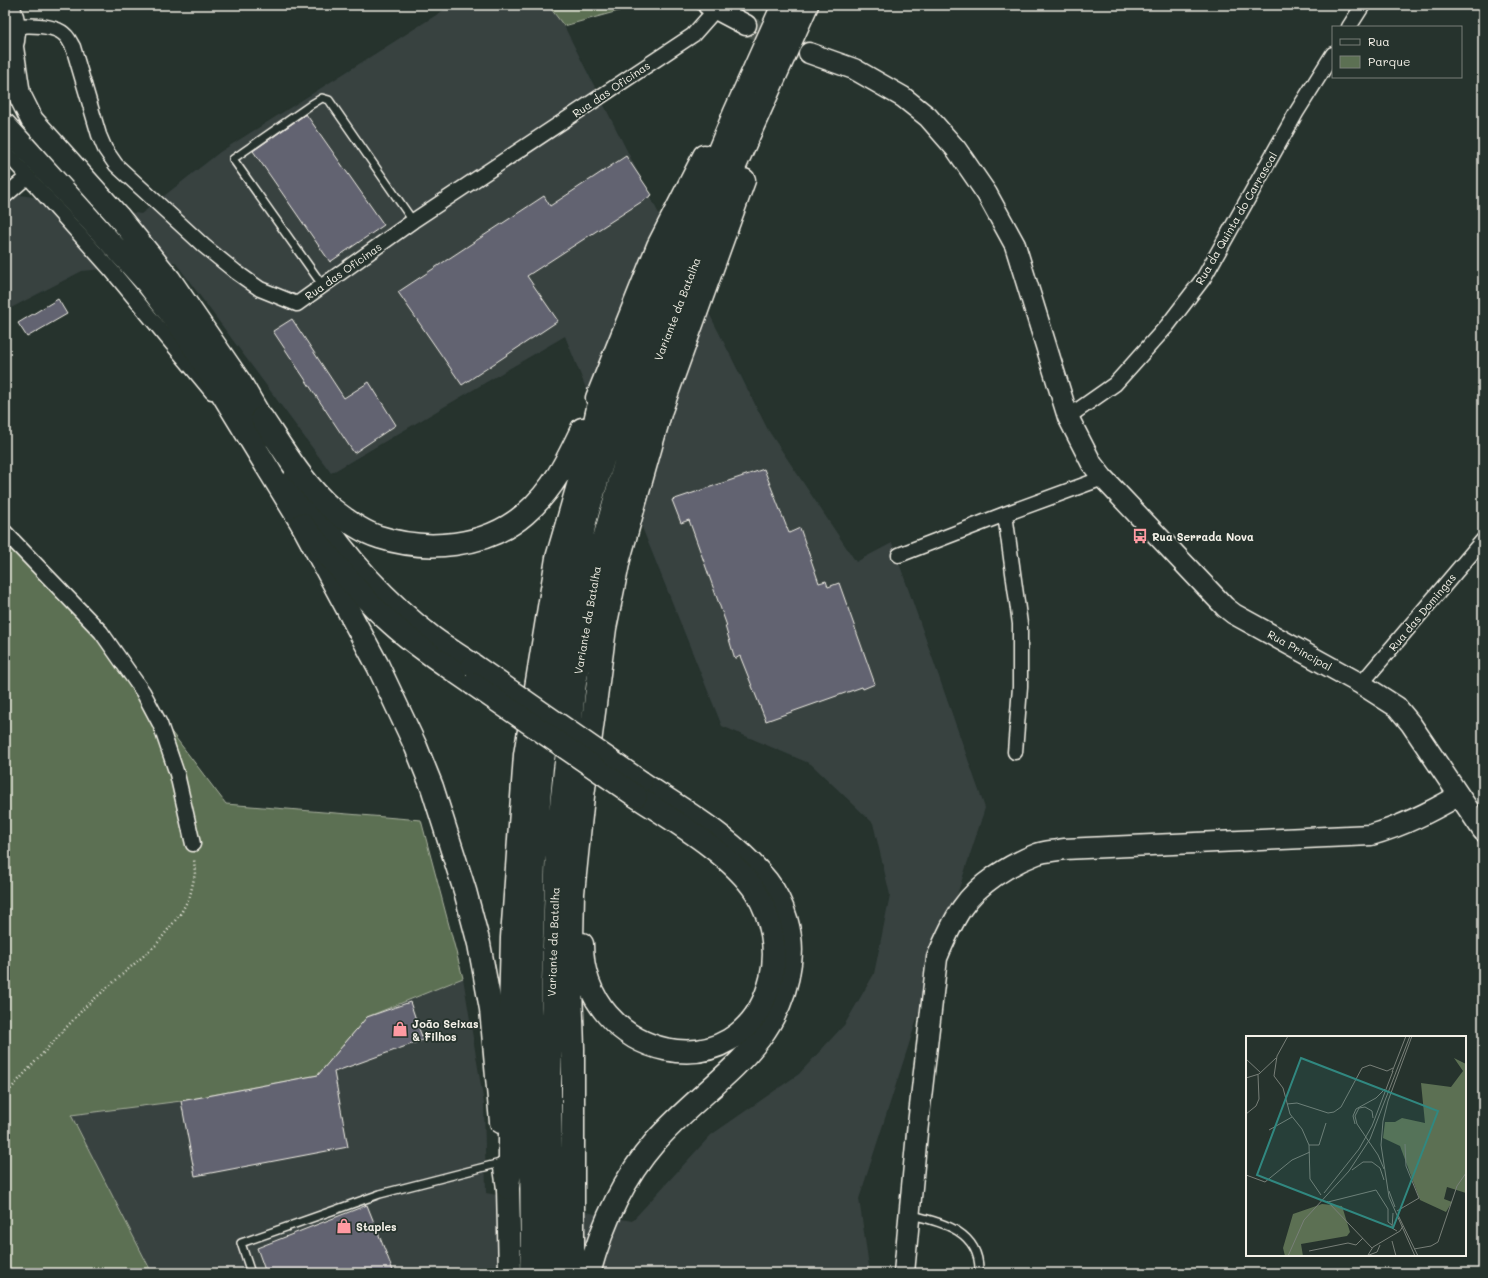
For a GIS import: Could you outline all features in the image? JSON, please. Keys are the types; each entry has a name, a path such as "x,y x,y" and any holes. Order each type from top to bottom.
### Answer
{"main road":[{"path":"7,5 14,26 8,54 19,94 32,120 118,216 170,280 227,363 262,418 310,502 350,558 396,607 434,638 473,675"},
{"name":"Variante da Batalha","path":"532,1273 530,1000 533,869 542,766 566,613 585,522 627,378 660,292 735,112 783,5"},
{"name":"Variante da Batalha","path":"553,1273 550,1087 557,840 575,683 588,607 598,560 645,392 683,290 807,5"},
{"path":"573,1273 573,1048 571,979 573,893 605,628 619,559 661,410 783,75 786,51"},
{"path":"262,418 317,494 345,518 378,537 411,544 437,546 474,540 492,534 513,523 534,505 555,482 565,466 603,385 658,246 702,160 735,112"},
{"path":"5,125 148,284 187,336 302,524 398,708 422,761 446,826 466,891 486,979 499,1086 504,1162 508,1188 510,1273"},
{"path":"508,1188 510,1170 510,1010 512,938 525,755 557,558 590,444 603,385"},
{"path":"302,524 392,625 428,653 473,675 639,789 726,840 744,856 767,881 776,896 787,922 791,954 786,986 772,1021 752,1049 669,1127 644,1157 614,1205 600,1238 589,1273"},
{"path":"580,831 584,961 593,992 602,1009 609,1018 627,1034 653,1047 672,1050 693,1051 711,1047 733,1037 743,1030 757,1012 770,985 774,956 772,936 767,916 755,891 731,865 639,789"}],"street":[{"path":"1351,26 1363,5"},
{"name":"Rua das Oficinas","path":"14,26 37,25 58,31 66,36 73,47 99,135 110,157 131,179 209,250 260,289 297,304 413,221 693,35 712,7"},
{"path":"712,7 746,24"},
{"path":"809,53 854,69 903,97 931,120 967,163 1000,214 1015,245 1068,417 1085,452 1103,478 899,555"},
{"name":"Rua da Quinta do Carrascal","path":"1068,417 1114,384 1167,326 1203,279 1296,113 1332,56"},
{"path":"5,151 122,282 202,381 237,417"},
{"path":"5,196 28,176"},
{"name":"Rua Principal","path":"1103,478 1225,607 1234,614 1361,684 1397,707 1404,714 1483,831"},
{"path":"1005,514 1020,624 1020,687 1015,752"},
{"path":"5,532 101,632 144,692 160,724 177,774 193,844"},
{"name":"Rua das Domingas","path":"1361,684 1483,540"},
{"path":"904,1273 937,958 947,934 962,907 980,888 1008,868 1037,854 1064,849 1371,835 1424,816 1458,796"}],"lane":[{"path":"323,286 233,159 312,104 322,98 329,100 413,221"},
{"path":"251,1273 241,1243 380,1194 504,1162"},
{"path":"909,1214 951,1226 963,1234 974,1251 979,1273"}],"path":[{"path":"5,1095 84,1008 156,945 181,913 190,896 195,874 193,844"}],"shaded area":[{"path":"452,5 548,5 564,26 768,430 856,562 892,543 985,808 859,1199 870,1273 152,1273 71,1115 181,1101 318,1075 367,1017 463,978 484,1104 486,1193 632,1221 711,1135 799,1074 845,1024 874,974 890,895 873,823 811,764 722,726 565,336 331,473 175,262 82,271 5,311 5,181 20,195 141,214 220,152"}],"green space":[{"path":"548,5 640,5 564,26"},
{"path":"5,526 97,634 226,804 421,820 463,978 367,1017 318,1075 181,1101 71,1115 152,1273 5,1273"}],"building":[{"path":"306,114 384,225 330,262 253,151"},
{"path":"626,156 652,195 527,276 558,321 462,385 398,292 544,196 550,206"},
{"path":"58,299 67,314 27,337 18,323"},
{"path":"292,319 344,398 369,382 396,425 354,453 273,331"},
{"path":"764,469 789,533 800,528 819,583 826,581 828,587 839,583 875,684 863,689 862,687 766,721 740,656 735,659 725,626 727,626 689,520 681,523 672,500"},
{"path":"410,1002 423,1040 334,1072 348,1147 195,1176 181,1101 318,1075 367,1017"},
{"name":"Staples","path":"367,1205 394,1273 266,1273 257,1248"}],"tunnel":[{"path":"746,25 809,53"}],"place":[{"name":"Rua Serrada Nova","path":"1140,536"},
{"name":"João Seixas & Filhos","path":"400,1029"},
{"name":"Staples","path":"344,1226"}]}
